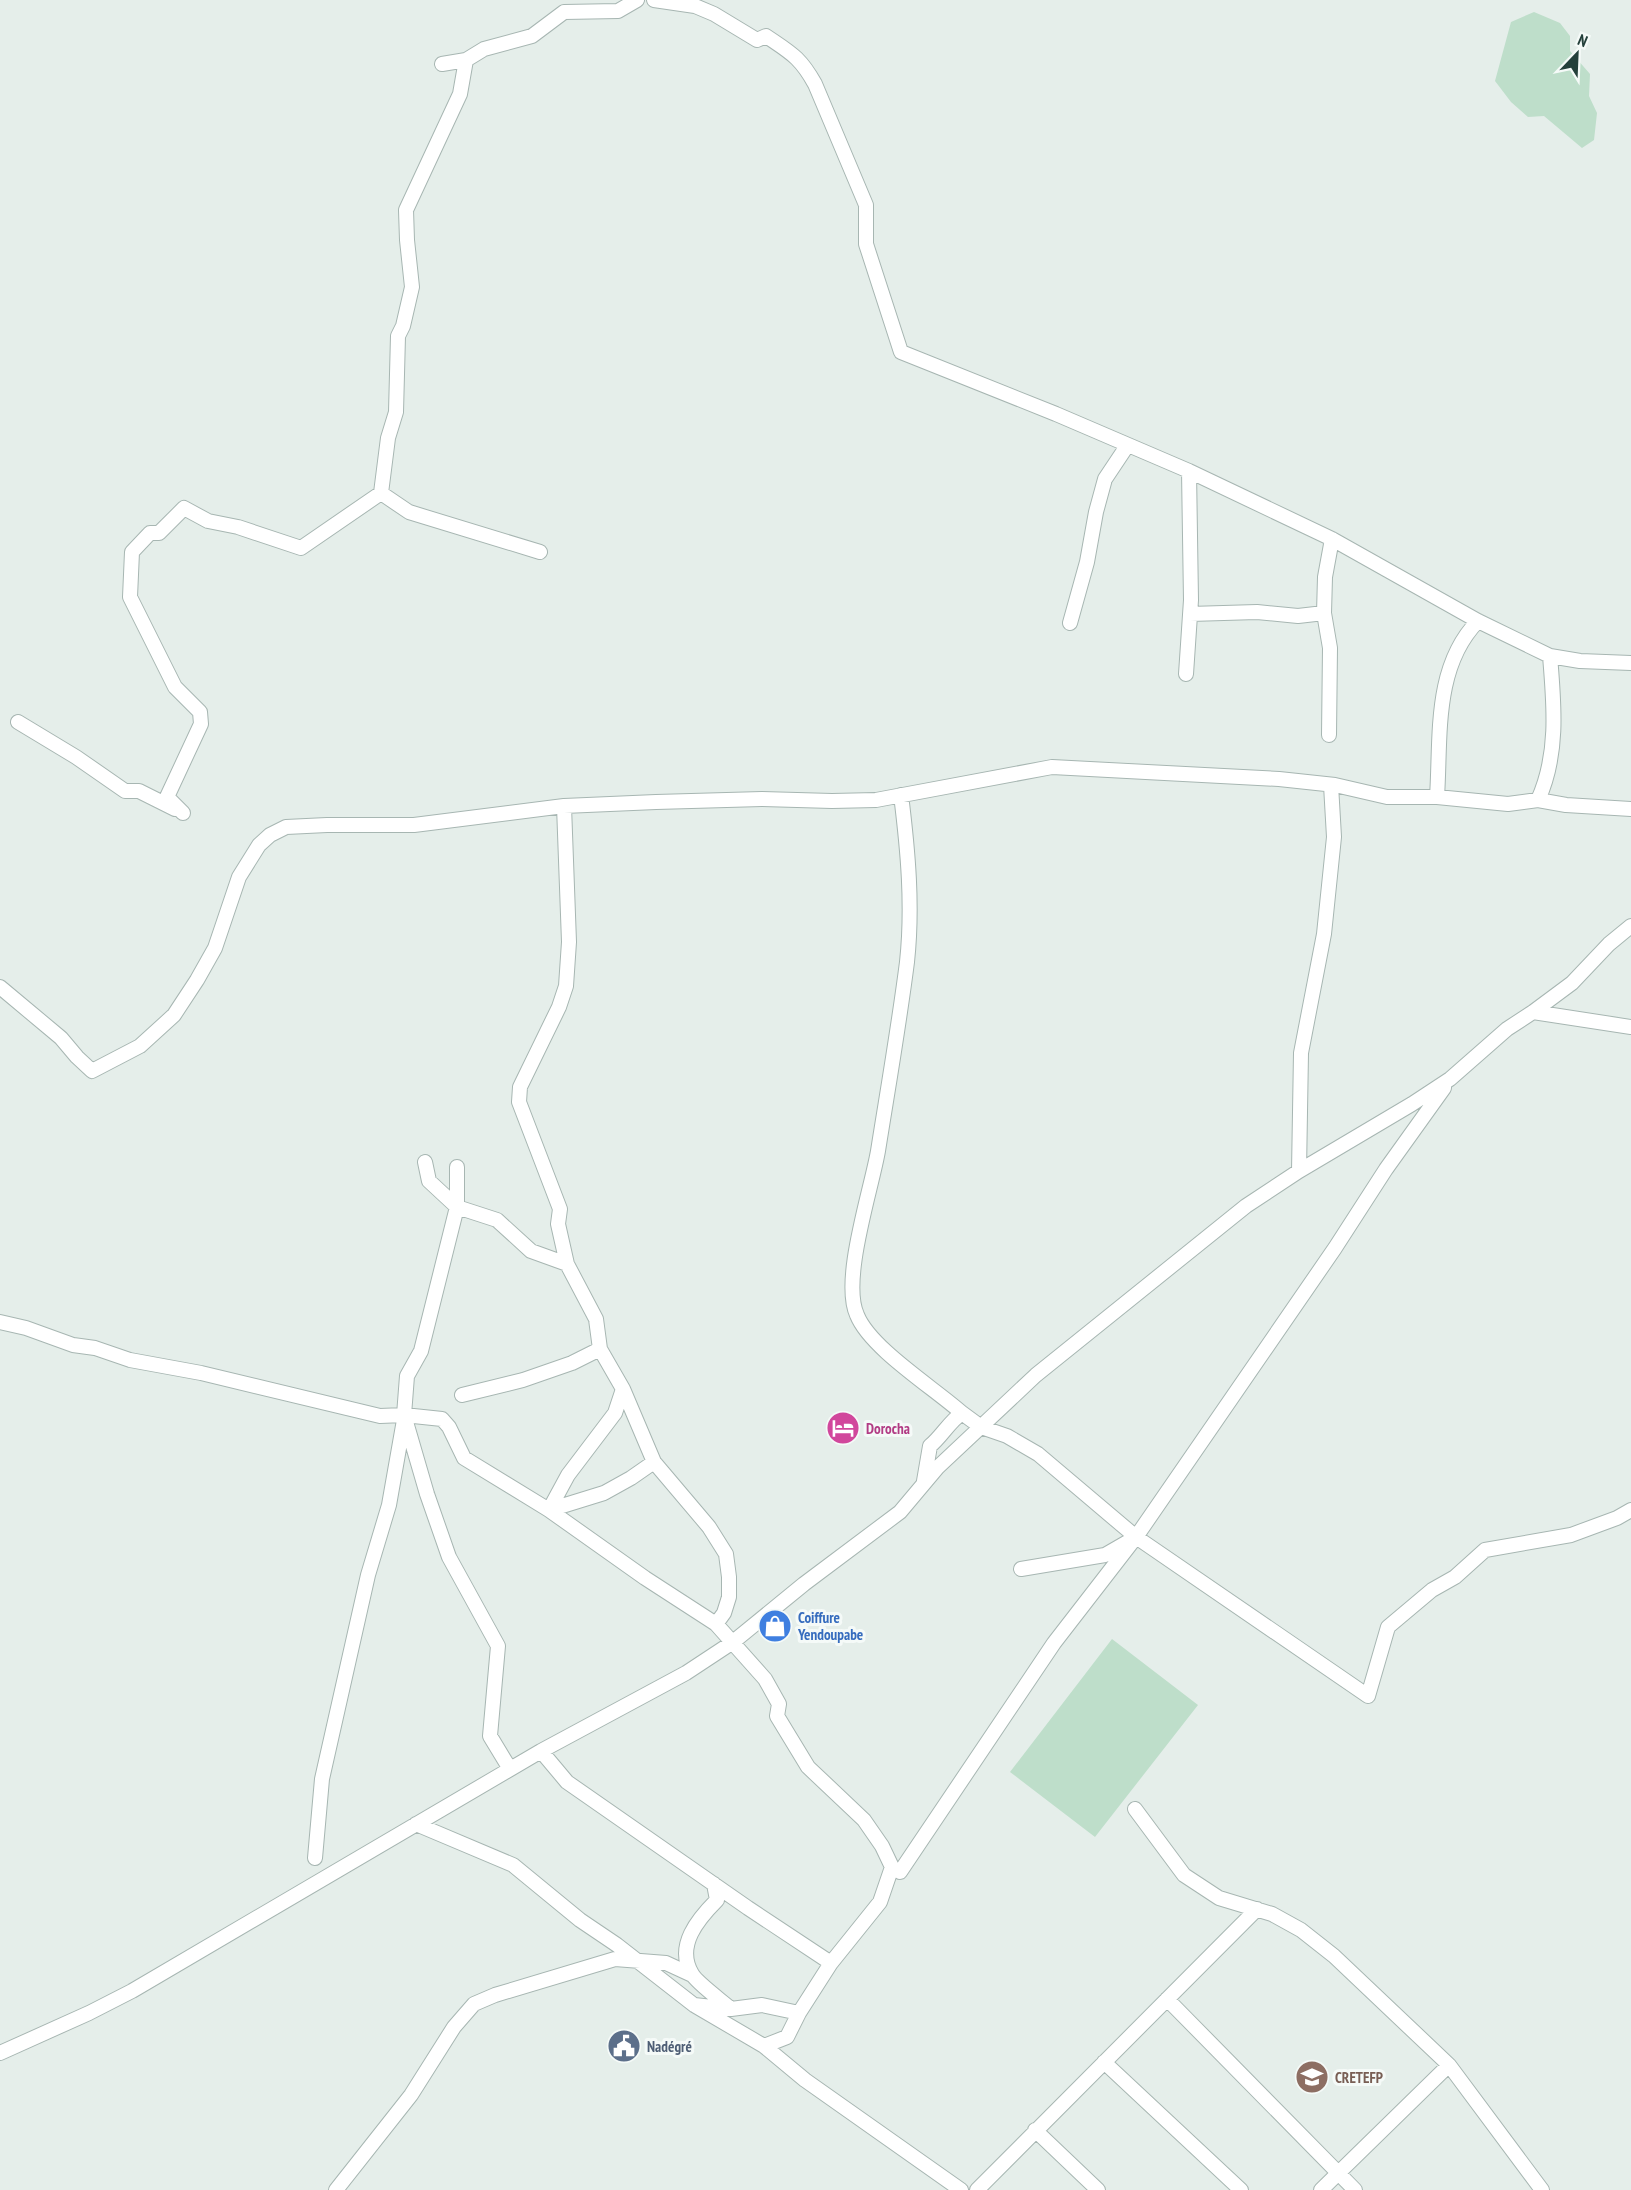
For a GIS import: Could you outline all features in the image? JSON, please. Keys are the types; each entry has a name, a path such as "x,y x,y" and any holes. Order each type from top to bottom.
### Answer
{"street":[{"path":"442,64 466,60 484,50 532,36 564,12 618,11 637,0"},
{"path":"654,0 695,6 714,14 757,40 766,36 796,56 807,70 866,205 866,244 901,352 1056,414 1189,471 1332,539 1478,621 1550,656 1580,661 1631,663"},
{"path":"18,722 76,757 125,791 139,791 183,813 167,796 201,724 200,712 175,687 130,597 132,552 150,533 159,533 184,508 208,521 238,527 301,548 381,493 388,438 396,412 398,336 404,326 412,287 406,210 460,94 466,60"},
{"path":"1070,623 1087,562 1096,512 1105,479 1127,446"},
{"path":"1186,674 1190,614 1189,471"},
{"path":"381,493 409,512 540,552"},
{"path":"1329,735 1330,648 1324,613 1325,577 1332,539"},
{"path":"1190,614 1257,612 1298,616 1324,613"},
{"path":"1437,797 1443,689 1454,657 1466,634 1478,621"},
{"path":"1538,800 1544,787 1552,749 1555,714 1550,656"},
{"path":"0,987 61,1038 92,1071 140,1046 174,1016 215,948 239,877 259,845 270,835 286,827 414,825 564,806 762,799 876,800 1052,767 1279,779 1331,785 1387,797 1437,797 1508,804 1538,800 1566,805 1631,809"},
{"path":"1299,1171 1301,1053 1324,934 1334,837 1331,785"},
{"path":"901,795 910,878 911,923 878,1152 855,1254 852,1284 856,1315 873,1341 981,1427 1007,1436 1038,1454 1136,1537 1368,1696 1388,1627 1432,1590 1455,1577 1485,1550 1571,1535 1617,1518 1631,1510"},
{"path":"564,806 569,942 566,986 559,1007 520,1087 519,1102 560,1209 558,1224 567,1264 596,1319 600,1349 623,1389 654,1462 710,1527 726,1554 729,1597 724,1613 716,1624"},
{"path":"0,2053 89,2013 132,1990 541,1751 686,1673 733,1642 804,1584 900,1512 924,1481 1036,1375 1246,1206 1450,1079 1507,1029 1572,983 1609,944 1631,926"},
{"path":"1533,1012 1631,1027"},
{"path":"900,1872 1054,1643 1136,1537 1330,1256 1386,1169 1450,1079"},
{"path":"425,1162 429,1181 458,1207 497,1220 531,1251 567,1264"},
{"path":"315,1858 322,1779 368,1575 389,1505 404,1415 407,1376 421,1350 458,1207 457,1167"},
{"path":"0,1323 26,1328 73,1345 95,1348 130,1360 201,1373 380,1416 404,1415 442,1419 449,1427 464,1458 549,1510 645,1578 716,1624 765,1679 779,1704 777,1716 808,1767 864,1820 882,1846 892,1867 880,1902 831,1963 799,2013 787,2037 764,2046"},
{"path":"462,1395 523,1380 572,1363 600,1349"},
{"path":"549,1510 568,1475 615,1413 623,1389"},
{"path":"924,1481 930,1446 952,1420 962,1413"},
{"path":"404,1415 427,1494 449,1557 498,1646 490,1736 510,1769"},
{"path":"549,1510 604,1493 654,1462"},
{"path":"1021,1569 1105,1555 1136,1537"},
{"path":"541,1751 567,1782 831,1963"},
{"path":"1135,1809 1184,1875 1220,1898 1272,1914 1301,1930 1334,1956 1449,2065 1542,2190"},
{"path":"416,1824 513,1865 580,1920 617,1945 694,2005 764,2046 805,2080 961,2190"},
{"path":"692,1975 685,1953 690,1931 717,1900 714,1884"},
{"path":"977,2190 1257,1909"},
{"path":"336,2190 411,2095 454,2027 474,2004 495,1995 615,1959 666,1963 692,1975 731,2009"},
{"path":"1167,1999 1355,2190"},
{"path":"694,2005 731,2009 762,2005 799,2013"},
{"path":"1104,2062 1241,2190"},
{"path":"1322,2190 1449,2065"},
{"path":"1035,2130 1098,2190"}],"green space":[{"path":"1534,12 1560,23 1570,36 1570,51 1590,74 1589,96 1597,113 1594,140 1582,148 1544,116 1528,117 1511,102 1495,81 1511,22"},
{"path":"1112,1639 1198,1705 1095,1837 1010,1772"}],"place":[{"name":"Dorocha","path":"843,1428"},
{"name":"Coiffure Yendoupabe","path":"775,1626"},
{"name":"Nadégré","path":"624,2046"},
{"name":"CRETEFP","path":"1312,2077"}]}
